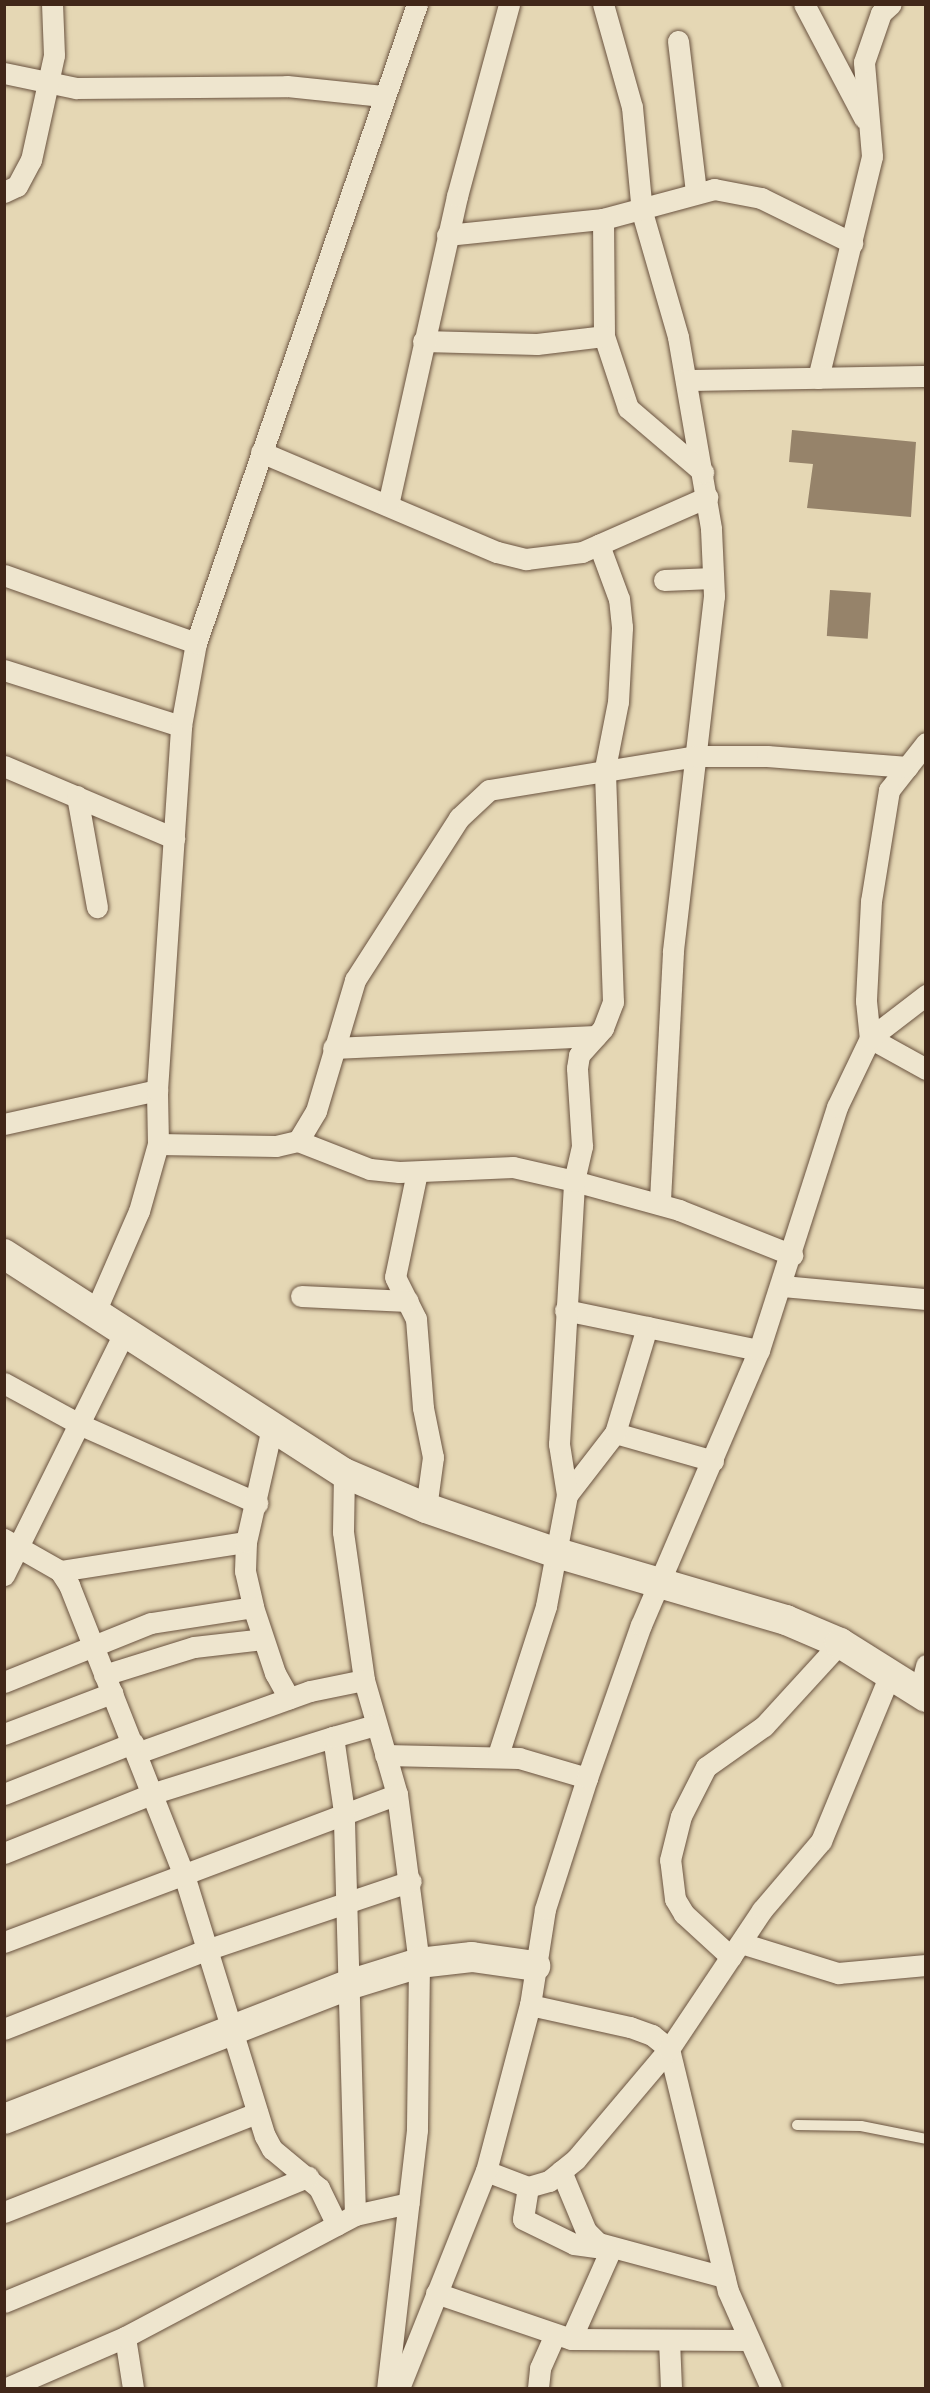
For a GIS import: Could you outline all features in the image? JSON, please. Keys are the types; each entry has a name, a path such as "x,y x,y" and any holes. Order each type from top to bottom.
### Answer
{"street":[{"path":"4,192 17,186 30,160 49,84 52,4"},
{"path":"95,1312 139,1211 158,1144 157,1090 181,726 196,643 261,452 339,238 382,96 417,4"},
{"path":"388,505 447,236 509,4"},
{"path":"603,4 632,107 642,212 686,380 707,497 713,578 697,756 674,952 660,1204"},
{"path":"804,4 872,133"},
{"path":"818,378 872,156 872,133 864,62 881,14 891,4"},
{"path":"678,41 696,191"},
{"path":"4,73 76,88 287,86 382,96"},
{"path":"447,236 603,219 642,212 696,191 734,191 761,198 852,243"},
{"path":"603,219 604,336 628,408 703,472"},
{"path":"423,341 537,344 604,336"},
{"path":"686,380 926,376"},
{"path":"261,452 497,552 526,559 550,559 599,545 707,497"},
{"path":"498,1755 525,1678 557,1553 567,1495 559,1444 574,1181 582,1146 577,1068 584,1047 596,1036 613,1002 605,768 618,702 622,627 619,599 599,545"},
{"path":"4,575 196,643"},
{"path":"664,580 713,578"},
{"path":"4,670 181,726"},
{"path":"399,2388 486,2170 530,2005 545,1908 587,1778 658,1585 759,1350 792,1255 837,1107 870,1038 868,941 877,855 889,790 926,743"},
{"path":"298,1141 316,1111 333,1048 356,980 471,805 489,790 511,783 697,756 767,756 908,767"},
{"path":"4,766 174,838"},
{"path":"77,796 97,907"},
{"path":"870,1038 926,995"},
{"path":"333,1048 596,1036"},
{"path":"870,1038 926,1069"},
{"path":"4,1124 157,1090"},
{"path":"158,1144 276,1146 298,1141 370,1169 417,1172 513,1167 660,1204 792,1255"},
{"path":"417,1172 395,1277 416,1319 423,1408 433,1457 426,1508"},
{"path":"4,1254 344,1473 426,1508 557,1553 658,1585 786,1620 840,1643 889,1677 922,1695 926,1665"},
{"path":"782,1286 926,1299"},
{"path":"301,1296 408,1301"},
{"path":"565,1310 759,1350"},
{"path":"567,1495 615,1433 647,1327"},
{"path":"4,1575 12,1544 81,1425 125,1331"},
{"path":"4,1383 81,1425 257,1503"},
{"path":"272,1428 257,1503 246,1542 245,1571 263,1640 289,1698"},
{"path":"615,1433 713,1461"},
{"path":"344,1473 343,1532 364,1680 375,1725 397,1794 411,1881 419,1963 417,2130 390,2332 387,2388"},
{"path":"60,1571 246,1542"},
{"path":"12,1544 60,1571 154,1793 184,1875 206,1950 234,2031 257,2113 272,2149 308,2177 346,2220"},
{"path":"4,1682 151,1623 253,1607"},
{"path":"4,1734 108,1684 194,1647 263,1640"},
{"path":"840,1643 764,1726 706,1767 681,1816 670,1860 675,1899 684,1914 736,1950 838,1973 926,1965"},
{"path":"486,2170 528,2187 541,2186 561,2171 669,2049 777,1891 820,1841 889,1677"},
{"path":"4,1794 289,1698 364,1680"},
{"path":"5,1850 154,1793 375,1725"},
{"path":"333,1737 344,1812 347,1901 346,2220"},
{"path":"385,1755 498,1755 550,1765 587,1778"},
{"path":"4,1942 344,1812 397,1794"},
{"path":"4,2029 206,1950 411,1881"},
{"path":"4,2119 348,1985 419,1963 472,1957 535,1966"},
{"path":"530,2005 630,2027 663,2042 669,2049 724,2277 748,2340 771,2388"},
{"path":"4,2212 257,2113"},
{"path":"561,2171 586,2231 611,2249"},
{"path":"4,2302 308,2177"},
{"path":"528,2187 523,2219 574,2244 611,2249 724,2277"},
{"path":"7,2388 124,2337 346,2220 409,2203"},
{"path":"538,2388 540,2368 562,2338 611,2249"},
{"path":"435,2293 562,2338 748,2340"},
{"path":"124,2337 133,2388"},
{"path":"669,2340 671,2388"}],"lane":[{"path":"796,2125 861,2126 926,2139"}],"building":[{"path":"792,430 916,442 911,517 807,508 813,464 789,462"},
{"path":"830,590 871,593 868,639 827,636"}]}
